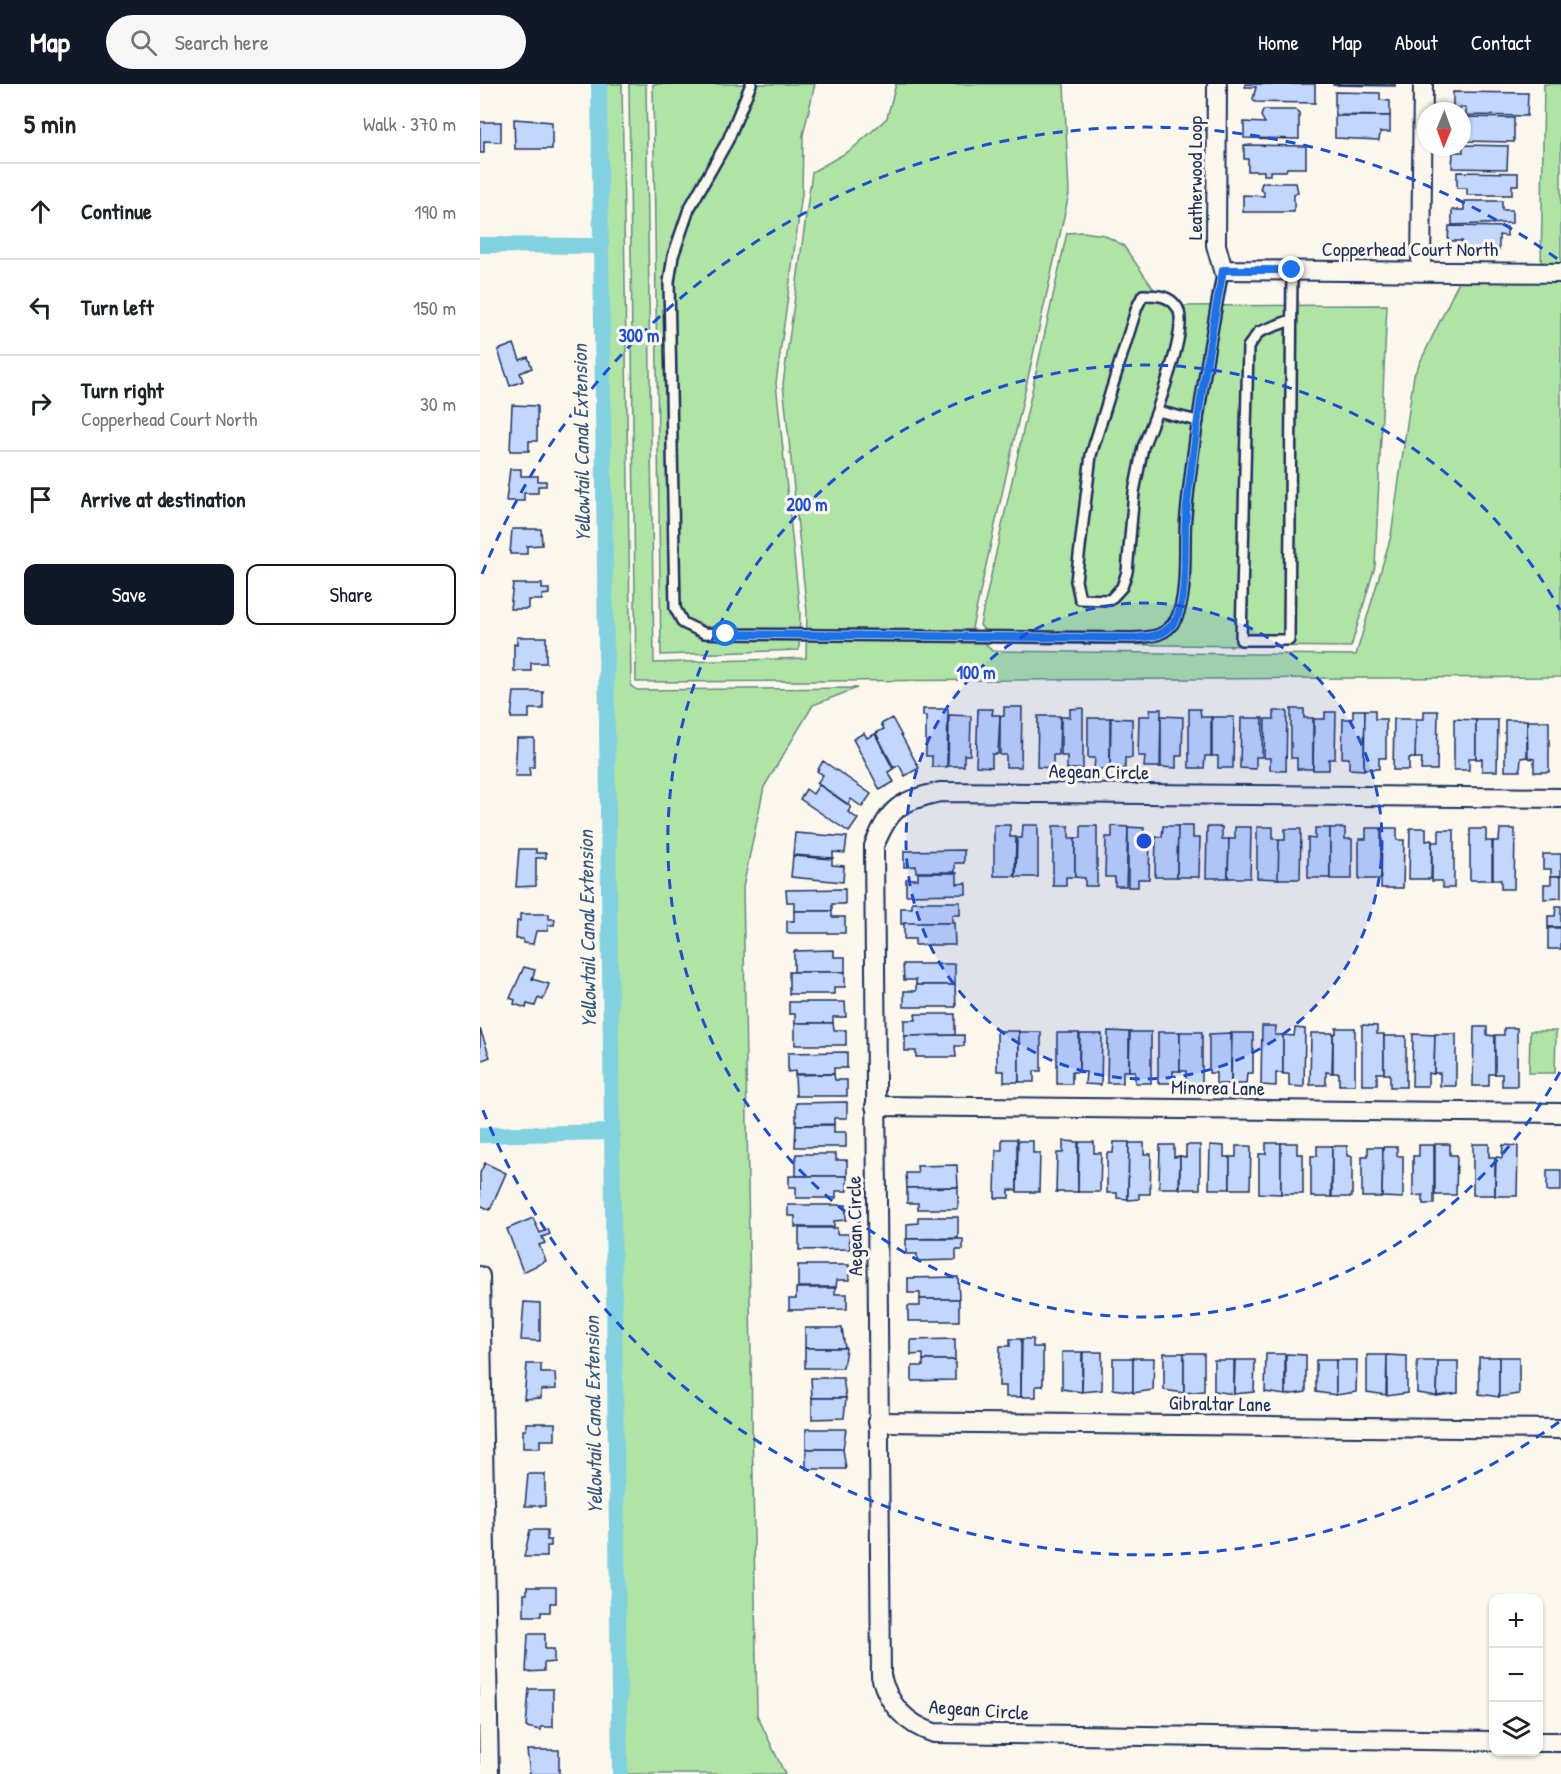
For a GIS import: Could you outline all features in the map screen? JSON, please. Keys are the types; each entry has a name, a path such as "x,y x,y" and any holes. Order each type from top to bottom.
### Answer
{"street":[{"name":"Leatherwood Loop","path":"1217,84 1216,245 1223,270"},
{"path":"1421,270 1423,84"},
{"name":"Copperhead Court North","path":"1223,270 1561,273"},
{"name":"Aegean Circle","path":"1489,1741 954,1735 916,1728 886,1696 881,1676 874,846 882,826 896,808 912,800 940,792 1561,798"},
{"name":"Minorea Lane","path":"875,1106 1561,1113"},
{"path":"480,1276 489,1774"},
{"name":"Gibraltar Lane","path":"878,1422 1561,1430"},
{"path":"1543,1742 1561,1742"}],"lane":[{"path":"751,84 728,140 690,209 673,256 669,282 675,608 683,623 704,633 776,636 1156,636 1169,629 1176,618 1182,594 1186,516 1198,421 1223,270"},
{"path":"1291,320 1259,332 1248,347 1241,640 1289,640 1292,270"},
{"path":"1143,295 1163,296 1177,307 1180,320 1172,364 1157,411 1143,447 1134,492 1127,572 1122,586 1110,600 1080,599 1076,581 1091,455 1137,307 1143,295"},
{"path":"1157,411 1198,421"}],"green space":[{"path":"594,84 622,84 631,686 637,690 857,688 813,705 764,787 743,887 757,1715 785,1774 615,1774"},
{"path":"629,84 646,84 654,663 806,658 807,612 783,384 812,172 851,150 887,118 896,84 1064,84 1069,194 972,628 992,651 1356,655 1391,536 1414,375 1464,271 1541,272 1544,84 1561,84 1561,677 636,682"},
{"path":"653,84 815,84 803,135 802,194 776,383 800,613 799,650 661,655"},
{"path":"1083,232 1104,235 1123,245 1160,298 1178,306 1387,305 1375,566 1351,647 995,643 980,625 1067,233"},
{"path":"1530,1031 1556,1031 1555,1073 1529,1073"}],"building":[{"path":"1245,84 1315,84 1315,103 1255,102 1253,99 1256,87 1245,87"},
{"path":"1395,84 1395,86 1333,85"},
{"path":"1335,92 1380,93 1380,100 1390,101 1390,116 1335,115"},
{"path":"1453,92 1528,93 1527,116 1471,115 1471,102 1453,102"},
{"path":"1263,110 1297,110 1299,139 1244,138 1244,122 1265,123 1261,116"},
{"path":"1335,116 1390,116 1390,132 1380,132 1379,140 1335,138"},
{"path":"1471,117 1514,118 1514,142 1471,141"},
{"path":"514,119 552,122 552,149 515,149"},
{"path":"480,122 501,122 501,142 484,141 484,153 480,153"},
{"path":"1244,145 1306,146 1306,168 1270,171 1270,175 1264,175 1264,171 1248,171 1248,159 1244,159"},
{"path":"1471,145 1508,146 1507,169 1452,168 1453,156 1471,156"},
{"path":"1457,172 1518,173 1518,185 1512,185 1512,195 1467,195 1467,188 1457,188"},
{"path":"1262,183 1296,183 1298,192 1294,194 1294,212 1243,212 1243,195 1264,196 1264,192 1260,189"},
{"path":"1464,201 1502,201 1502,210 1512,210 1512,223 1452,225 1452,210 1464,210"},
{"path":"1449,226 1507,227 1507,236 1499,235 1499,250 1462,250 1462,241 1448,241"},
{"path":"514,344 520,360 528,357 532,368 520,373 523,381 510,386 498,350"},
{"path":"512,405 537,406 537,441 529,441 529,451 510,451"},
{"path":"510,469 521,469 521,476 538,476 538,481 546,481 546,486 538,486 538,493 524,493 524,501 506,501"},
{"path":"512,529 541,529 542,545 527,546 527,554 510,554"},
{"path":"513,584 542,584 542,589 549,589 549,594 542,595 542,600 528,600 528,609 510,609"},
{"path":"517,637 546,637 546,663 531,663 531,671 514,671 514,644 517,645"},
{"path":"514,692 543,692 543,709 529,709 529,718 511,718"},
{"path":"1004,707 1022,707 1021,767 1006,767 1006,755 1000,755 1000,716 1004,716"},
{"path":"1083,708 1083,769 1067,769 1067,756 1061,756 1061,717 1070,717 1070,709"},
{"path":"923,709 948,709 947,767 932,767 932,756 926,756 926,716 923,716"},
{"path":"978,709 993,709 992,715 1000,715 998,754 992,754 992,767 976,766"},
{"path":"1150,709 1161,709 1160,767 1144,767 1145,756 1138,756 1139,716 1150,716"},
{"path":"1189,709 1200,709 1201,717 1211,717 1211,756 1205,756 1204,768 1189,768"},
{"path":"1291,709 1304,709 1304,718 1313,718 1313,769 1297,769 1297,758 1291,758"},
{"path":"1353,710 1365,710 1364,770 1349,769 1349,758 1342,758 1343,719 1353,719"},
{"path":"1365,710 1375,710 1375,719 1386,719 1386,758 1379,758 1379,769 1364,769"},
{"path":"1274,711 1287,711 1286,771 1270,770 1270,758 1264,758 1265,719 1274,719"},
{"path":"1424,711 1438,711 1437,770 1421,770 1422,758 1415,758 1416,719 1424,719"},
{"path":"1325,712 1336,712 1335,759 1329,759 1329,770 1313,770 1314,719 1325,719"},
{"path":"949,715 971,716 970,755 964,755 964,766 948,766"},
{"path":"1038,716 1060,716 1059,755 1053,755 1053,768 1037,767"},
{"path":"1161,716 1183,717 1182,756 1176,756 1176,768 1161,767"},
{"path":"1212,717 1234,717 1233,768 1218,768 1218,756 1212,756"},
{"path":"892,718 919,768 905,776 899,765 894,768 876,733 884,729 881,724"},
{"path":"1088,718 1110,718 1110,769 1094,769 1095,758 1088,758"},
{"path":"1111,718 1132,719 1132,758 1125,758 1125,769 1110,769"},
{"path":"1241,718 1263,718 1262,757 1256,757 1256,769 1240,768"},
{"path":"1394,719 1416,719 1415,758 1409,758 1409,770 1393,770"},
{"path":"1454,719 1476,720 1476,758 1469,758 1469,770 1454,770"},
{"path":"1476,720 1498,720 1497,771 1482,771 1482,759 1476,759"},
{"path":"1505,720 1527,720 1527,757 1521,758 1520,771 1505,771"},
{"path":"1527,721 1549,721 1549,772 1534,772 1534,759 1528,758"},
{"path":"864,733 867,738 875,734 893,769 888,772 894,782 880,790 853,739"},
{"path":"517,738 534,738 534,767 529,767 530,776 515,776"},
{"path":"823,761 871,794 862,807 851,799 848,804 817,783 823,775 817,771"},
{"path":"819,785 851,807 848,812 858,819 849,832 800,799 806,789 813,794"},
{"path":"994,825 1010,825 1010,837 1016,837 1015,876 994,876"},
{"path":"1023,825 1038,825 1038,877 1016,877 1017,838 1022,838"},
{"path":"1053,826 1069,826 1069,838 1075,838 1075,877 1066,877 1066,886 1053,886"},
{"path":"1081,826 1097,826 1097,886 1085,886 1085,878 1075,877 1075,838 1081,838"},
{"path":"1112,826 1128,827 1126,886 1115,886 1115,877 1105,877 1106,837 1112,837"},
{"path":"1163,826 1178,826 1177,877 1155,877 1156,837 1162,837"},
{"path":"1178,826 1193,826 1193,838 1200,838 1199,877 1177,877"},
{"path":"1128,827 1144,828 1143,839 1150,839 1149,879 1138,879 1138,887 1128,887"},
{"path":"1207,827 1222,827 1222,839 1229,839 1228,878 1206,878"},
{"path":"1235,827 1251,827 1250,878 1228,878 1229,839 1235,839"},
{"path":"1257,827 1273,827 1273,839 1279,839 1279,879 1257,878"},
{"path":"1315,828 1330,828 1330,878 1308,878 1308,838 1315,839"},
{"path":"1330,828 1345,828 1345,839 1352,839 1352,879 1330,879"},
{"path":"1366,828 1381,828 1381,879 1359,879 1359,839 1366,839"},
{"path":"1382,828 1397,828 1397,840 1404,840 1403,888 1381,888"},
{"path":"1410,828 1426,828 1426,841 1432,840 1431,879 1409,879"},
{"path":"1285,829 1301,829 1300,879 1278,879 1279,840 1285,840"},
{"path":"1470,829 1486,829 1486,841 1492,841 1492,880 1470,880"},
{"path":"1500,829 1515,829 1514,889 1501,889 1501,880 1493,880 1493,841 1499,841"},
{"path":"1439,830 1454,830 1454,888 1443,888 1442,881 1432,881 1432,842 1439,842"},
{"path":"795,833 847,837 845,853 833,852 833,858 793,855"},
{"path":"519,849 536,849 536,853 546,853 546,858 536,858 536,886 516,887"},
{"path":"964,850 964,863 955,863 955,872 916,872 916,866 904,867 904,851"},
{"path":"1543,854 1561,854 1561,876 1551,876 1551,869 1543,869"},
{"path":"793,856 832,859 832,865 844,866 843,882 791,877"},
{"path":"918,873 957,873 957,884 966,883 966,894 906,895 906,879 918,879"},
{"path":"1551,876 1561,876 1561,898 1544,899 1544,884 1551,884"},
{"path":"845,889 845,904 832,904 832,911 794,911 794,902 787,902 786,890"},
{"path":"912,902 960,902 960,915 952,915 952,923 901,924 901,908 912,908"},
{"path":"1556,906 1561,906 1561,927 1548,927 1548,916 1555,916"},
{"path":"794,911 832,911 832,917 845,917 845,933 787,933 787,921 794,921"},
{"path":"520,914 549,914 549,919 555,919 554,925 548,925 548,931 536,931 533,944 523,943 523,939 516,939 517,921 520,921"},
{"path":"904,923 954,923 955,945 915,945 915,939 904,939"},
{"path":"1548,928 1561,928 1561,949 1548,949"},
{"path":"834,950 834,957 845,957 845,972 794,972 794,951"},
{"path":"903,964 955,964 955,985 916,985 916,980 904,980"},
{"path":"524,967 535,970 532,979 549,984 543,1000 538,998 535,1006 527,1004 526,1008 514,1004 515,1000 510,998"},
{"path":"789,972 845,972 845,987 834,987 834,994 789,994"},
{"path":"916,985 955,985 956,1007 904,1007 904,991 916,991"},
{"path":"789,1002 845,1002 846,1017 833,1017 833,1023 795,1023 795,1014 789,1014"},
{"path":"915,1014 955,1014 955,1035 904,1036 904,1020 916,1020"},
{"path":"795,1023 833,1023 834,1030 846,1030 846,1045 795,1045"},
{"path":"1362,1025 1377,1026 1377,1034 1384,1034 1384,1073 1377,1073 1377,1085 1362,1085"},
{"path":"1262,1026 1276,1026 1275,1035 1283,1035 1283,1073 1276,1073 1276,1086 1261,1085"},
{"path":"1474,1027 1487,1027 1487,1035 1495,1036 1495,1074 1489,1074 1489,1086 1473,1086"},
{"path":"1295,1028 1305,1029 1304,1087 1289,1086 1289,1074 1283,1074 1283,1035 1294,1036"},
{"path":"1336,1028 1355,1028 1355,1085 1339,1085 1339,1073 1333,1073 1333,1034 1336,1033"},
{"path":"1504,1028 1517,1028 1517,1086 1502,1086 1502,1074 1495,1074 1495,1035 1504,1035"},
{"path":"480,1029 490,1057 480,1061"},
{"path":"997,1031 1019,1031 1019,1082 1004,1082 1004,1071 997,1071"},
{"path":"1108,1031 1129,1032 1129,1071 1123,1071 1123,1083 1107,1083"},
{"path":"1019,1032 1041,1032 1041,1071 1034,1071 1034,1082 1019,1082"},
{"path":"1130,1032 1151,1032 1151,1083 1135,1083 1135,1071 1129,1071"},
{"path":"1158,1032 1180,1032 1180,1071 1173,1071 1173,1083 1158,1083"},
{"path":"1180,1032 1202,1032 1202,1083 1186,1083 1186,1071 1180,1071"},
{"path":"1057,1033 1079,1033 1079,1072 1072,1072 1072,1084 1057,1084"},
{"path":"1231,1033 1231,1084 1216,1084 1216,1073 1209,1073 1209,1034"},
{"path":"1232,1033 1253,1033 1253,1073 1247,1073 1246,1084 1231,1084"},
{"path":"1311,1033 1333,1033 1332,1073 1326,1072 1326,1085 1310,1085"},
{"path":"1080,1034 1102,1034 1101,1085 1085,1084 1086,1072 1079,1072"},
{"path":"1413,1034 1435,1035 1434,1074 1428,1073 1428,1086 1412,1086"},
{"path":"1435,1034 1456,1034 1456,1086 1440,1086 1440,1073 1434,1073"},
{"path":"964,1035 964,1046 955,1046 956,1057 916,1057 916,1051 905,1051 905,1036"},
{"path":"1384,1036 1406,1036 1406,1087 1390,1087 1390,1074 1384,1074"},
{"path":"847,1052 847,1068 834,1068 834,1074 788,1072 788,1053"},
{"path":"834,1074 835,1080 847,1080 847,1096 796,1096 795,1075"},
{"path":"847,1102 847,1118 834,1118 834,1124 796,1125 796,1103"},
{"path":"796,1125 834,1125 834,1132 846,1132 846,1147 795,1147"},
{"path":"1002,1139 1017,1139 1017,1190 1009,1190 1009,1198 995,1198 996,1150 1002,1150"},
{"path":"1018,1141 1033,1141 1033,1153 1040,1153 1039,1192 1017,1192"},
{"path":"1063,1141 1078,1142 1078,1192 1056,1192 1057,1153 1063,1153"},
{"path":"1079,1142 1094,1142 1094,1153 1101,1153 1100,1192 1078,1192"},
{"path":"1114,1142 1129,1142 1128,1199 1117,1198 1117,1193 1107,1193 1107,1153 1113,1153"},
{"path":"1129,1143 1144,1143 1144,1154 1151,1154 1150,1194 1139,1194 1139,1199 1128,1200"},
{"path":"1266,1143 1281,1143 1281,1194 1259,1193 1259,1154 1266,1154"},
{"path":"1281,1143 1297,1143 1297,1154 1303,1154 1303,1194 1281,1194"},
{"path":"1435,1144 1450,1144 1450,1155 1457,1155 1456,1195 1435,1195"},
{"path":"1473,1144 1489,1144 1489,1157 1495,1157 1495,1195 1473,1195"},
{"path":"1160,1145 1174,1145 1174,1157 1180,1156 1179,1188 1159,1188"},
{"path":"1186,1145 1200,1145 1200,1189 1180,1189 1180,1156 1186,1157"},
{"path":"1210,1145 1224,1146 1224,1157 1230,1157 1230,1189 1209,1189"},
{"path":"1419,1145 1434,1145 1434,1204 1423,1204 1423,1195 1413,1196 1413,1156 1419,1156"},
{"path":"1503,1145 1518,1146 1517,1196 1495,1196 1496,1157 1502,1158"},
{"path":"1236,1146 1251,1146 1250,1189 1230,1189 1230,1157 1236,1157"},
{"path":"1317,1146 1332,1146 1331,1197 1311,1197 1311,1156 1317,1156"},
{"path":"1332,1146 1347,1146 1347,1156 1352,1156 1352,1197 1332,1197"},
{"path":"1368,1147 1383,1147 1382,1197 1362,1197 1362,1156 1368,1156"},
{"path":"1383,1147 1397,1147 1397,1156 1403,1156 1403,1198 1382,1197"},
{"path":"796,1154 836,1154 836,1160 847,1160 847,1176 796,1176"},
{"path":"485,1163 506,1173 490,1210 480,1205 480,1173"},
{"path":"957,1165 958,1187 907,1188 906,1173 918,1173 917,1166"},
{"path":"1547,1170 1561,1170 1561,1191 1547,1191"},
{"path":"789,1176 847,1176 847,1191 836,1191 836,1198 796,1198 796,1187 789,1187"},
{"path":"958,1187 958,1209 918,1209 918,1203 907,1203 907,1188"},
{"path":"788,1205 846,1205 846,1220 834,1221 834,1227 795,1227 795,1216 788,1216"},
{"path":"918,1217 958,1217 958,1238 907,1239 907,1224 918,1223"},
{"path":"533,1218 540,1233 548,1229 550,1234 542,1237 545,1243 539,1245 546,1261 523,1272 507,1229"},
{"path":"799,1228 837,1228 837,1234 849,1234 850,1249 799,1250"},
{"path":"906,1239 963,1239 963,1250 956,1250 956,1260 917,1261 917,1254 906,1254"},
{"path":"798,1265 849,1265 849,1280 837,1280 836,1287 798,1287"},
{"path":"958,1277 959,1299 920,1299 920,1293 908,1293 908,1278"},
{"path":"796,1288 835,1288 835,1294 847,1294 847,1309 789,1310 789,1299 796,1299"},
{"path":"920,1299 959,1299 959,1321 908,1321 908,1306 920,1306"},
{"path":"524,1302 540,1303 540,1341 521,1340"},
{"path":"805,1328 842,1328 845,1348 805,1348"},
{"path":"955,1339 955,1360 923,1360 923,1354 911,1355 911,1340"},
{"path":"1010,1339 1021,1339 1021,1397 1006,1397 1006,1386 999,1386 1000,1346 1010,1346"},
{"path":"1022,1339 1033,1339 1033,1347 1043,1347 1043,1386 1036,1386 1036,1397 1021,1397"},
{"path":"805,1348 846,1348 843,1368 805,1368"},
{"path":"1062,1352 1082,1352 1082,1392 1062,1389"},
{"path":"1083,1352 1102,1352 1102,1390 1082,1392"},
{"path":"1164,1353 1184,1353 1184,1393 1164,1390"},
{"path":"1184,1353 1204,1353 1204,1391 1184,1393"},
{"path":"1266,1354 1285,1354 1285,1395 1265,1392"},
{"path":"1286,1354 1306,1355 1306,1392 1286,1395"},
{"path":"1367,1355 1387,1355 1386,1395 1367,1392"},
{"path":"1387,1355 1407,1356 1407,1393 1387,1396"},
{"path":"1479,1357 1499,1357 1499,1397 1479,1394"},
{"path":"1499,1357 1519,1357 1519,1394 1499,1397"},
{"path":"1113,1358 1133,1358 1133,1392 1113,1389"},
{"path":"1133,1358 1154,1358 1153,1390 1133,1393"},
{"path":"923,1360 955,1360 955,1380 912,1381 912,1366 923,1366"},
{"path":"1214,1360 1234,1360 1234,1394 1214,1391"},
{"path":"1235,1360 1255,1360 1254,1392 1234,1394"},
{"path":"1316,1360 1336,1360 1336,1395 1316,1392"},
{"path":"1336,1360 1357,1360 1356,1392 1336,1395"},
{"path":"1417,1361 1438,1361 1437,1396 1417,1393"},
{"path":"1438,1361 1458,1361 1458,1393 1437,1396"},
{"path":"527,1364 541,1364 541,1373 555,1373 556,1389 541,1390 541,1398 524,1399"},
{"path":"811,1378 843,1378 846,1398 812,1398"},
{"path":"812,1398 846,1398 844,1418 812,1419"},
{"path":"526,1423 555,1423 555,1440 540,1440 540,1448 523,1448 523,1430 526,1430"},
{"path":"806,1429 846,1429 843,1449 806,1449"},
{"path":"806,1449 843,1449 846,1469 806,1469"},
{"path":"528,1474 545,1474 545,1506 525,1506"},
{"path":"530,1530 547,1530 547,1540 551,1540 551,1546 547,1546 547,1557 524,1557"},
{"path":"527,1587 556,1587 556,1603 550,1603 550,1612 541,1612 541,1616 524,1616 524,1594 527,1594"},
{"path":"528,1634 545,1634 545,1649 554,1649 554,1662 544,1663 544,1671 526,1672"},
{"path":"529,1689 553,1689 553,1727 541,1727 541,1730 526,1727"},
{"path":"527,1750 559,1750 559,1774 530,1774"}],"waterway":[{"name":"Yellowtail Canal Extension","path":"599,84 620,1774"},
{"path":"480,245 601,246"},
{"path":"480,1135 612,1132"}],"route":[{"path":"726,634 1132,638 1156,636 1169,629 1176,618 1182,594 1191,469 1223,270 1292,270"}]}
